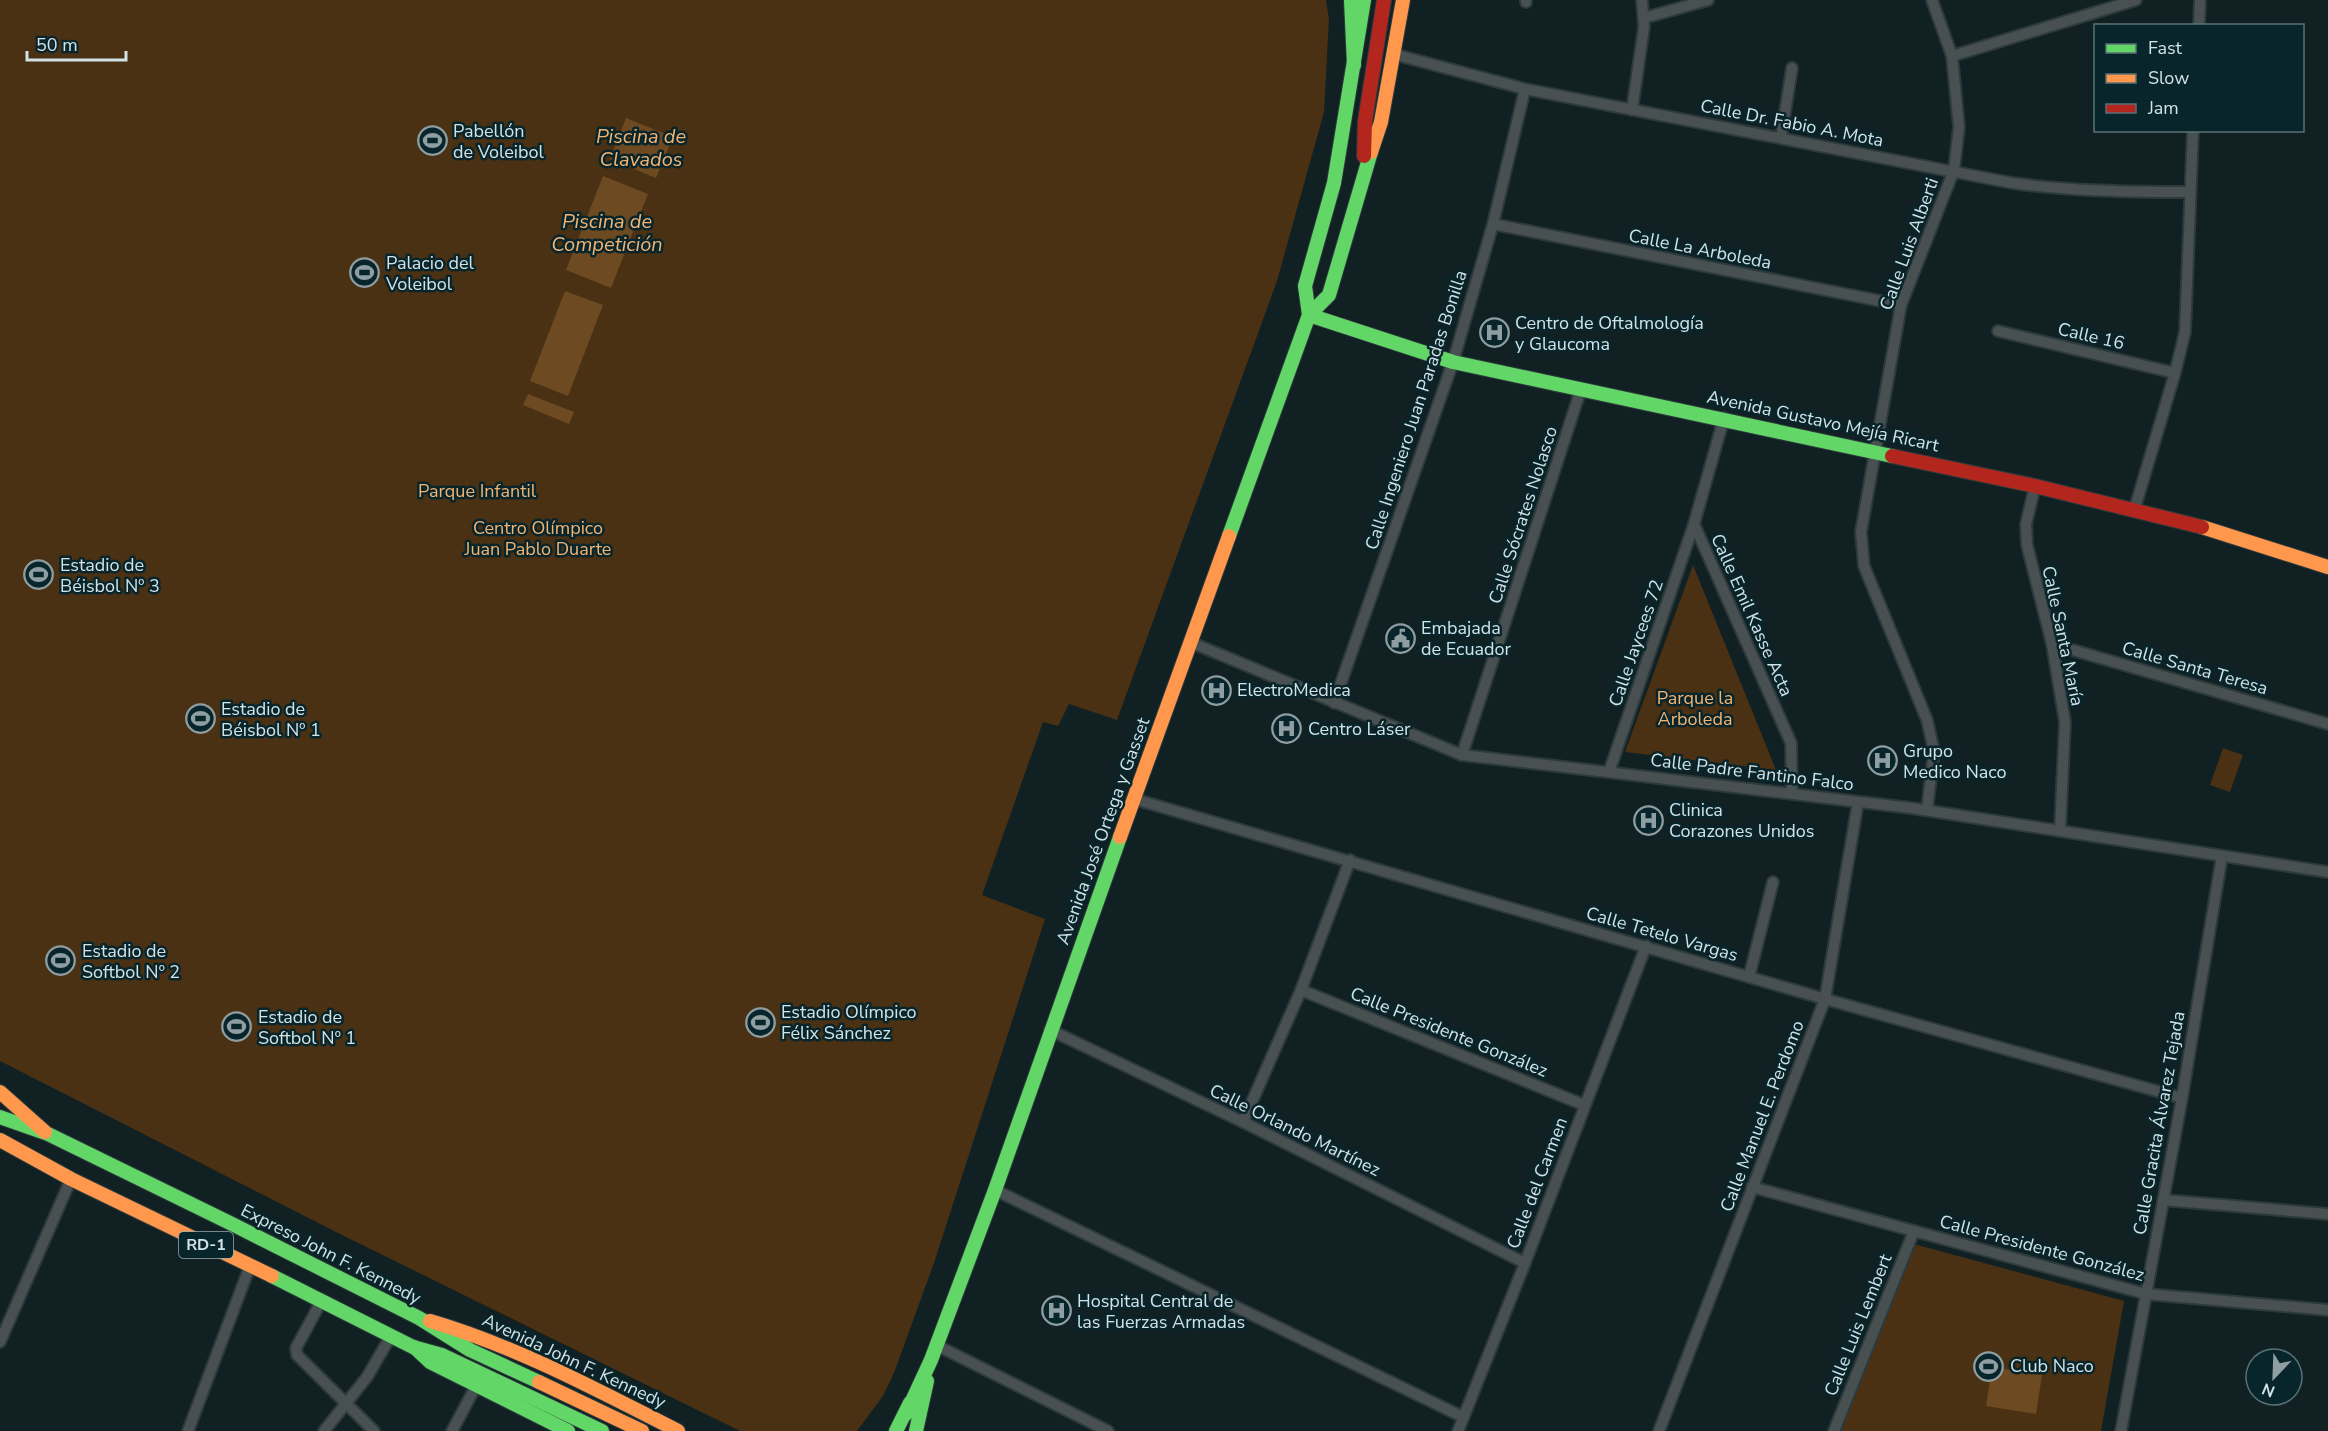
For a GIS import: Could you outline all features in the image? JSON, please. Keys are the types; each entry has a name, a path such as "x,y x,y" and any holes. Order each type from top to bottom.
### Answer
{"main road":[{"path":"1351,0 1354,65"},
{"name":"Avenida José Ortega y Gasset","path":"1309,315 1305,286 1334,183 1364,0"},
{"path":"1364,171 1365,121 1384,0"},
{"name":"Avenida José Ortega y Gasset","path":"916,1431 936,1345 995,1191 1050,1030 1190,642 1309,315 1329,296 1364,171 1381,122 1403,0"},
{"name":"Avenida Gustavo Mejía Ricart","path":"1309,315 1453,362 2034,486 2195,525 2328,567"},
{"name":"RD-1","path":"0,1092 48,1134"},
{"name":"Expreso John F. Kennedy","path":"0,1117 48,1134 419,1318 470,1350 642,1431"},
{"name":"RD-1","path":"0,1140 71,1179 391,1335 413,1347 430,1362 568,1431"},
{"name":"Avenida John F. Kennedy","path":"419,1318 468,1331 500,1344 678,1431"},
{"name":"RD-1","path":"413,1347 442,1355 602,1431"},
{"name":"Avenida José Ortega y Gasset","path":"898,1431 931,1360"}],"street":[{"path":"1632,110 1644,18 1642,0"},
{"path":"1644,18 1708,0"},
{"name":"Calle Luis Alberti","path":"1927,810 1934,751 1927,720 1863,566 1862,532 1900,304 1954,170 1959,127 1952,56 1932,0"},
{"path":"1952,56 2136,0"},
{"path":"2199,24 2200,0"},
{"name":"Calle Dr. Fabio A. Mota","path":"1394,54 1525,89 2059,190 2190,192"},
{"path":"1781,138 1792,68"},
{"name":"Calle Ingeniero Juan Paradas Bonilla","path":"1334,703 1453,362 1493,224 1525,89"},
{"path":"2134,511 2185,332 2193,132"},
{"name":"Calle La Arboleda","path":"1493,224 1900,304"},
{"name":"Calle 16","path":"1998,331 2175,373"},
{"name":"Calle Sócrates Nolasco","path":"1462,755 1581,389"},
{"name":"Calle Emil Kasse Acta","path":"1724,418 1694,525 1791,742 1792,792"},
{"name":"Calle Santa María","path":"2034,486 2026,524 2027,545 2052,644 2065,722 2060,831"},
{"name":"Calle Jaycees 72","path":"1609,772 1694,525"},
{"name":"Calle Padre Fantino Falco","path":"1190,642 1462,755 1792,792 1927,810 2328,872"},
{"name":"Calle Santa Teresa","path":"2052,644 2328,724"},
{"name":"Calle Tetelo Vargas","path":"1134,799 1825,999 2182,1098"},
{"name":"Calle Manuel E. Perdomo","path":"1659,1431 1825,999 1858,802"},
{"name":"Calle Gracita Álvarez Tejada","path":"2121,1431 2182,1098 2222,856"},
{"path":"1243,1122 1300,990 1350,860"},
{"path":"1749,977 1773,882"},
{"name":"Calle del Carmen","path":"1458,1431 1646,946"},
{"name":"Calle Presidente González","path":"1300,990 1584,1105"},
{"name":"Calle Orlando Martínez","path":"1050,1030 1243,1122 1525,1263"},
{"path":"0,1342 71,1179"},
{"name":"Calle Presidente González","path":"1752,1187 2146,1294 2328,1310"},
{"path":"995,1191 1463,1418"},
{"path":"2163,1200 2328,1214"},
{"name":"Calle Luis Lembert","path":"1834,1431 1914,1231"},
{"path":"188,1431 250,1266"},
{"path":"322,1300 296,1348 297,1354 374,1431"},
{"path":"324,1431 367,1377 391,1335"},
{"path":"936,1345 1108,1431"},
{"path":"452,1431 476,1386"}],"green space":[{"name":"Centro Olímpico Juan Pablo Duarte","path":"0,0 1326,0 1329,19 1324,112 1277,281 1117,720 1069,704 1058,726 1043,722 982,895 1045,919 934,1263 894,1373 883,1396 857,1431 740,1431 338,1233 0,1061"},
{"name":"Parque la Arboleda","path":"1693,565 1776,770 1625,752"},
{"path":"2223,748 2243,755 2230,792 2210,785"},
{"name":"Club Naco","path":"1914,1244 2124,1301 2101,1431 1839,1431"}],"water":[{"name":"Piscina de Clavados","path":"626,118 673,137 656,178 610,159"},
{"name":"Piscina de Competición","path":"603,176 648,194 611,288 566,270"},
{"path":"565,291 603,305 568,396 530,381"},
{"path":"528,394 574,412 569,424 523,405"},
{"path":"1992,1367 2042,1375 2036,1414 1986,1406"}],"traffic: fast":[{"path":"1351,0 1354,65"},
{"path":"1309,315 1305,286 1334,183 1364,0"},
{"path":"1229,536 1309,315 1329,295 1371,152"},
{"path":"1309,315 1453,362 1892,456"},
{"path":"906,1414 931,1360 995,1190 1120,837"},
{"path":"0,1117 48,1134 230,1223 419,1318 470,1350 539,1382"},
{"path":"272,1276 413,1347 442,1355 602,1431"},
{"path":"414,1347 430,1362 568,1431"},
{"path":"916,1431 927,1381"},
{"path":"896,1431 910,1403"}],"traffic: slow":[{"path":"1371,152 1381,122 1403,0"},
{"path":"2202,527 2328,567"},
{"path":"1120,837 1229,536"},
{"path":"0,1092 45,1132"},
{"path":"0,1140 71,1179 272,1276"},
{"path":"430,1321 526,1356 678,1431"},
{"path":"539,1382 642,1431"}],"traffic: jam":[{"path":"1364,156 1365,121 1384,0"},
{"path":"1892,456 2035,486 2202,527"}],"place":[{"name":"Pabellón de Voleibol","path":"432,141"},
{"name":"Palacio del Voleibol","path":"365,273"},
{"name":"Centro de Oftalmología y Glaucoma","path":"1494,333"},
{"name":"Estadio de Béisbol Nº 3","path":"39,575"},
{"name":"Embajada de Ecuador","path":"1400,638"},
{"name":"ElectroMedica","path":"1216,690"},
{"name":"Estadio de Béisbol Nº 1","path":"200,719"},
{"name":"Centro Láser","path":"1287,729"},
{"name":"Grupo Medico Naco","path":"1882,761"},
{"name":"Clinica Corazones Unidos","path":"1648,820"},
{"name":"Estadio de Softbol Nº 2","path":"61,961"},
{"name":"Estadio Olímpico Félix Sánchez","path":"760,1022"},
{"name":"Estadio de Softbol Nº 1","path":"237,1027"},
{"name":"Hospital Central de las Fuerzas Armadas","path":"1056,1311"},
{"name":"Club Naco","path":"1989,1366"}],"park label":[{"name":"Parque Infantil","path":"477,491"}]}
